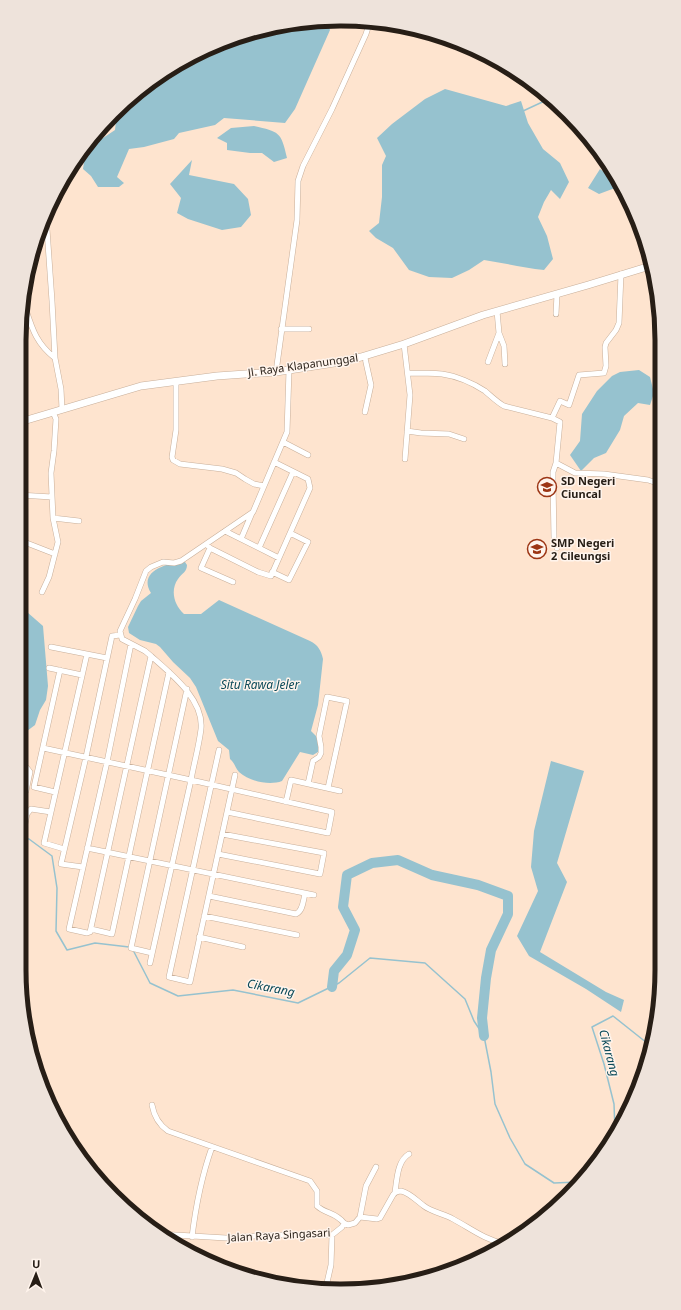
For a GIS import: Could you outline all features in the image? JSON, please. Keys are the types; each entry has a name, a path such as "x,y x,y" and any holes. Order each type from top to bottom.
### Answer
{"street":[{"path":"276,372 297,220 298,181 303,166 332,109 368,28"},
{"path":"47,228 55,358 61,389 62,409"},
{"name":"Jl. Raya Klapanunggal","path":"26,420 141,386 217,376 276,372 334,363 361,357 404,344 425,335 498,311 646,267"},
{"path":"552,418 560,401 570,405 579,375 604,374 606,366 606,343 616,330 619,323 621,274"},
{"path":"556,314 557,294"},
{"path":"498,311 499,333 504,346 505,364"},
{"path":"28,315 38,342 55,358"},
{"path":"281,329 309,329"},
{"path":"488,362 499,333"},
{"path":"404,344 410,395 405,459"},
{"path":"361,357 365,358 371,385 365,412"},
{"path":"241,539 287,432 289,370"},
{"path":"408,373 441,374 450,376 486,392 504,406 559,421 561,424 553,482 554,538 557,548"},
{"path":"176,381 176,430 172,457 174,460 180,464 222,469 236,473 250,482 264,486"},
{"path":"42,592 49,577 58,542 53,518 51,473 56,419 53,412"},
{"path":"407,431 436,434 444,433 464,439"},
{"path":"283,442 308,456"},
{"path":"206,544 210,548 258,572 271,576 310,488 308,479 274,462"},
{"path":"556,463 575,473 604,474 655,482"},
{"path":"259,548 294,472"},
{"path":"26,495 52,497"},
{"path":"150,963 191,780 201,728 197,708 187,689 145,651 122,639 120,631 146,571 163,562 174,563 181,561 253,512"},
{"path":"53,518 79,521"},
{"path":"225,531 279,558"},
{"path":"272,572 289,580 308,542 290,533"},
{"path":"26,543 55,554"},
{"path":"210,548 201,568 233,582"},
{"path":"83,868 61,864 112,636 120,635"},
{"path":"131,644 107,762 69,929 87,933 90,932 91,929 151,656"},
{"path":"51,647 107,658"},
{"path":"64,849 44,843 86,654"},
{"path":"50,668 82,675"},
{"path":"56,792 34,787 60,670"},
{"path":"91,929 112,934 169,672"},
{"path":"152,953 131,948 187,689"},
{"path":"308,784 313,761 319,757 321,752 319,736 327,696 347,701 328,788"},
{"path":"43,748 332,812 328,833 227,812"},
{"path":"219,750 169,978 190,982 235,775"},
{"path":"26,768 30,772 26,791"},
{"path":"286,802 291,780 340,791"},
{"path":"26,819 27,814 31,809 51,812"},
{"path":"218,854 320,874 324,853 222,834"},
{"path":"87,848 192,871 314,895"},
{"path":"209,896 296,914 301,910 305,894"},
{"path":"204,916 297,935"},
{"path":"199,938 243,947"},
{"path":"152,1105 154,1114 160,1126 168,1131 310,1181 317,1191 317,1206 321,1210 339,1217 344,1223"},
{"path":"192,1236 197,1200 204,1170 212,1147"},
{"path":"409,1154 405,1156 401,1163 396,1192 402,1191 415,1198 424,1206 452,1218 497,1242"},
{"path":"360,1217 366,1186 376,1167"},
{"name":"Jalan Raya Singasari","path":"172,1235 226,1238 271,1235 332,1234 342,1227 344,1223 348,1225 355,1223 360,1217 380,1218 396,1192"},
{"path":"327,1283 330,1265 332,1234"}],"water":[{"path":"328,27 330,30 295,109 285,123 224,118 215,125 179,133 174,139 144,147 129,149 117,177 124,183 119,187 98,187 91,176 83,169 84,162 97,142 115,130 116,120 133,104 166,79 201,58 239,43 279,32"},
{"path":"445,89 506,106 521,101 528,123 543,149 560,163 569,182 560,199 551,190 538,217 547,236 553,259 544,270 484,260 469,270 452,278 429,277 409,270 393,248 376,238 369,231 379,223 382,197 382,165 386,156 377,138 392,124 425,99"},
{"path":"254,126 278,134 283,142 287,158 274,162 262,153 227,150 227,143 217,138 231,128"},
{"path":"192,160 189,175 234,184 248,199 251,215 241,227 222,230 188,219 177,213 181,198 170,184"},
{"path":"600,169 608,175 615,188 599,194 588,188"},
{"path":"639,370 650,377 654,393 650,405 638,403 624,416 620,430 606,453 594,458 581,471 570,455 580,441 582,414 597,391 612,376 620,372"},
{"name":"Situ Rawa Jeler","path":"178,562 185,562 187,565 186,569 174,588 174,597 184,614 201,614 219,600 310,641 319,648 323,659 318,705 311,731 319,739 318,752 313,755 300,752 282,781 271,783 259,782 248,778 239,772 230,759 229,750 218,741 196,687 190,678 156,644 140,640 129,633 128,627 138,606 141,601 151,593 148,585 148,579 151,574 164,566"},
{"path":"26,611 43,626 48,686 46,700 40,710 35,725 27,731 26,736"},
{"path":"551,761 584,771 557,863 567,882 540,952 606,992 624,1000 621,1012 586,989 529,956 517,936 538,891 531,867 534,831"}],"waterway":[{"path":"523,111 544,101"},
{"name":"Cikarang","path":"26,839 29,839 52,856 57,888 56,931 67,950 95,943 129,947"},
{"path":"332,987 334,971 347,955 355,930 343,907 347,875 372,863 398,860 432,875 478,885 508,896 508,914 491,950 486,978 482,1018 484,1036"},
{"name":"Cikarang","path":"133,950 150,983 178,996 233,990 298,1003 339,983 370,958 425,963 465,999 474,1021 484,1036 495,1104 510,1138 525,1164 554,1183 572,1182"},
{"name":"Cikarang","path":"615,1124 614,1104 604,1064 592,1027 613,1016 646,1042"}],"place":[{"name":"SD Negeri Ciuncal","path":"547,487"},
{"name":"SMP Negeri 2 Cileungsi","path":"537,549"}]}
